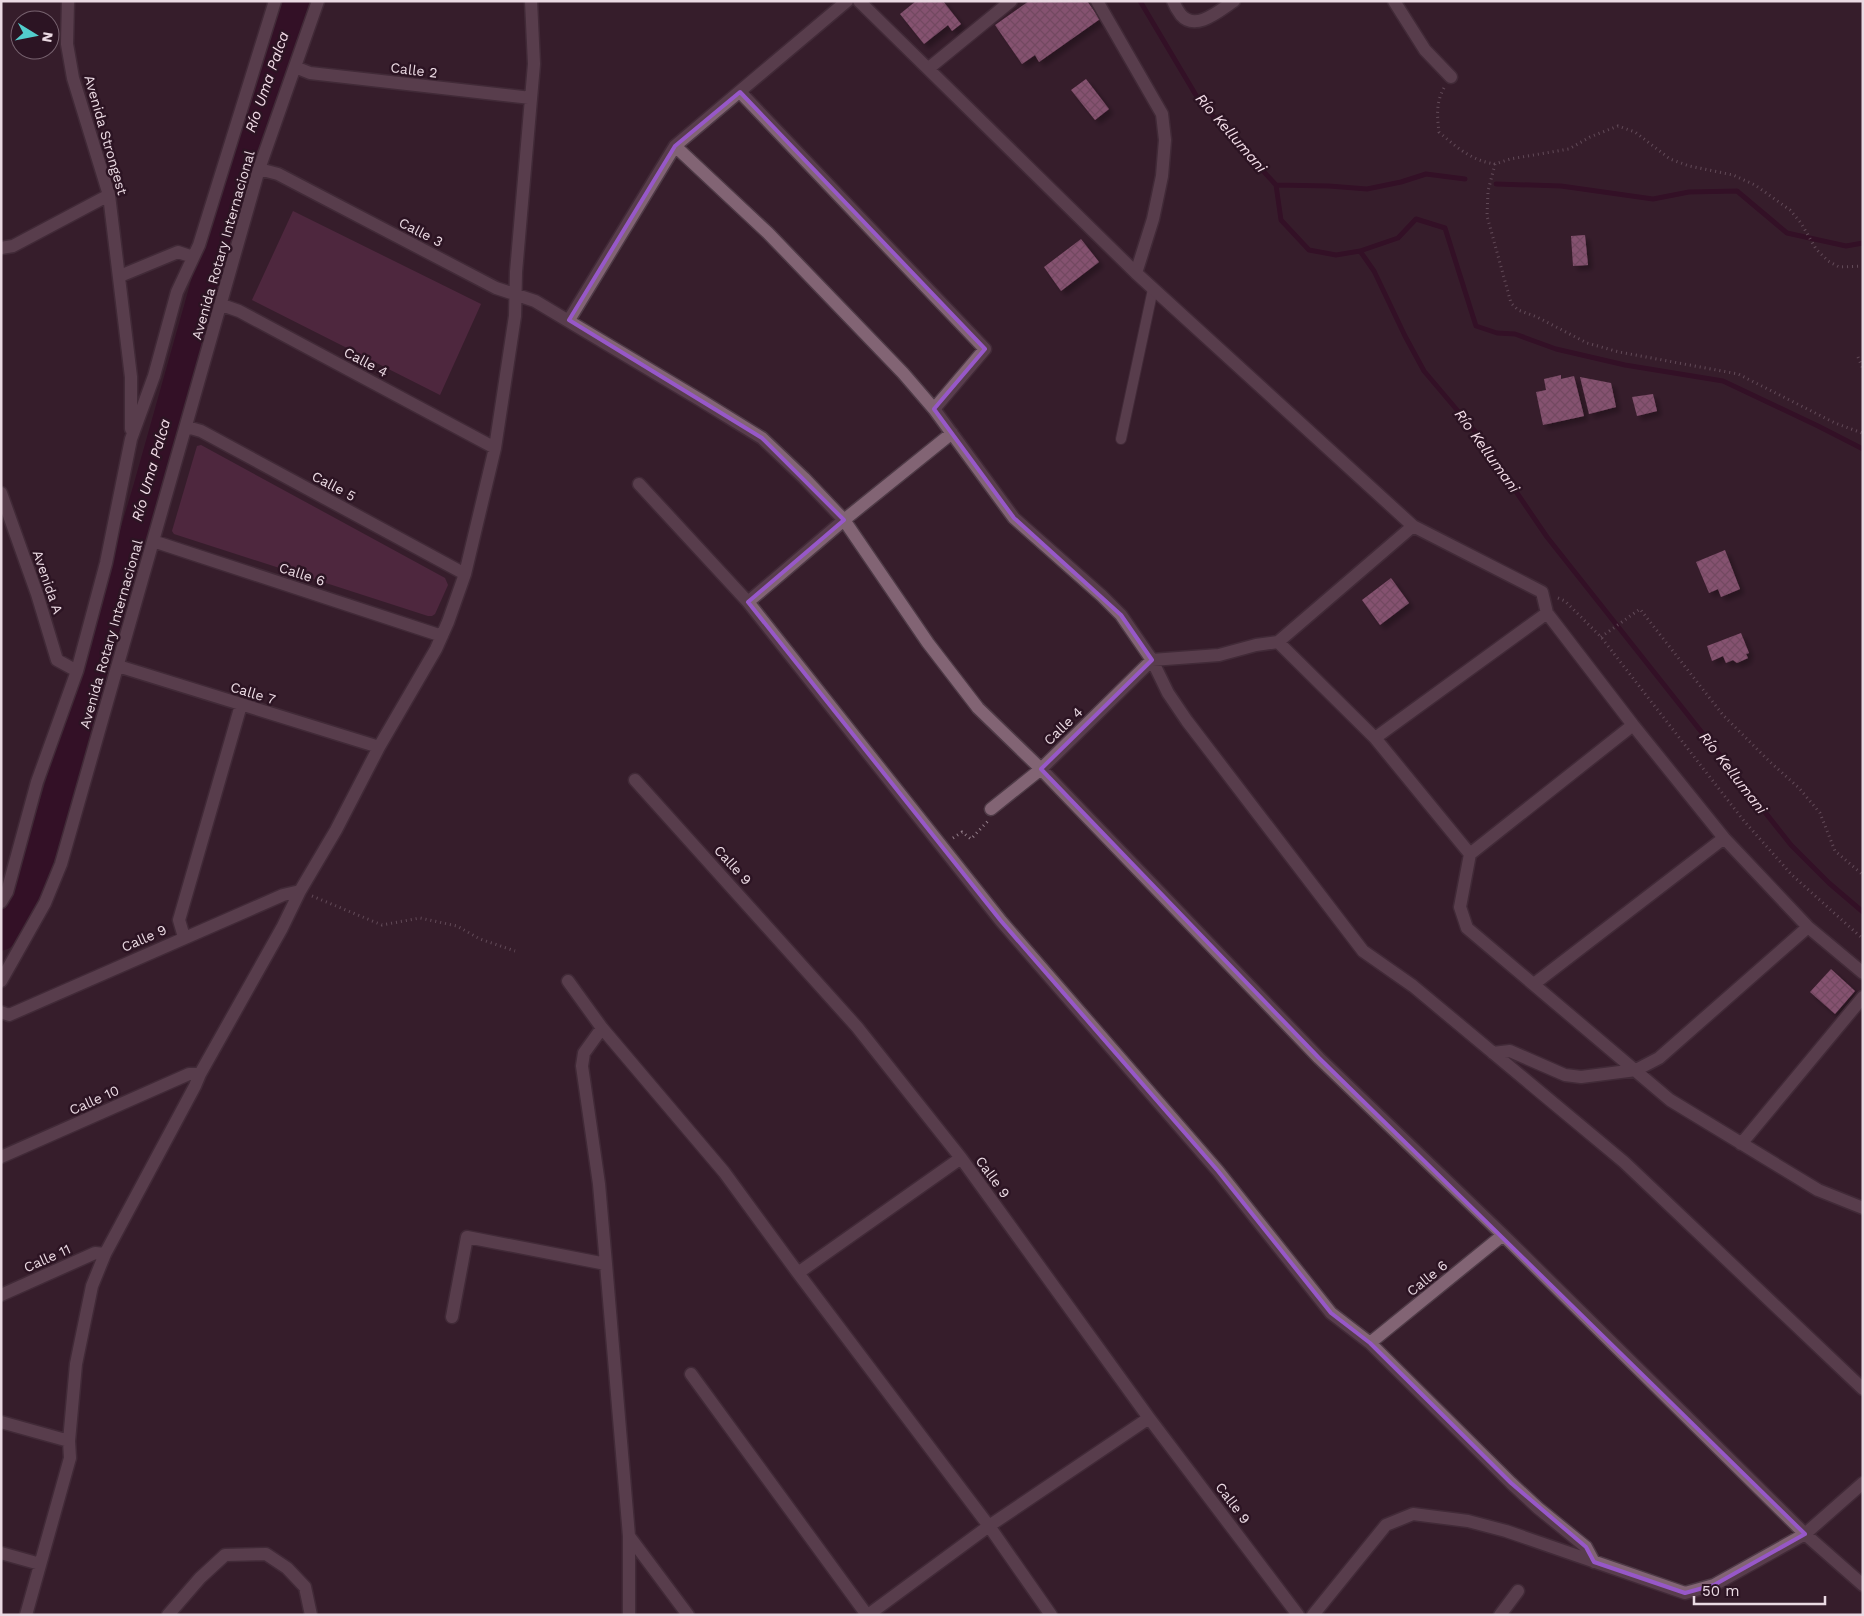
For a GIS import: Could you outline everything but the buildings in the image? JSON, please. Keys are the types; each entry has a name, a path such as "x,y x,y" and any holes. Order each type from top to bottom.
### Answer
{"street":[{"name":"Avenida Strongest","path":"68,1 67,44 73,78 109,195 132,377 131,439"},
{"path":"1,902 7,892 37,782 77,671 106,563 131,439 154,376 177,292 199,245 275,1"},
{"name":"Avenida Rotary Internacional","path":"1,981 45,903 61,864 222,305 259,169 318,1"},
{"path":"26,1615 70,1458 69,1441 76,1364 92,1286 105,1254 200,1074 278,936 300,891 336,830 379,747 442,636 465,574 495,448 515,316 515,294 534,64 531,1"},
{"path":"569,320 675,146 847,1"},
{"path":"859,1 1136,273 1413,526 1542,592 1547,614 1724,838 1808,927 1863,973"},
{"path":"929,68 1011,1"},
{"path":"1097,1 1162,114 1165,140 1162,176 1153,219 1136,273"},
{"path":"1173,1 1182,17 1193,21 1204,21 1234,1"},
{"path":"1394,1 1425,50 1451,77"},
{"name":"Calle 2","path":"295,67 310,73 532,98"},
{"path":"740,92 985,349 934,409"},
{"path":"675,146 768,233 903,373 934,409 1014,518 1122,615 1152,660 1168,693 1187,721 1363,951 1413,986 1624,1162 1863,1389"},
{"name":"Calle 3","path":"259,169 278,174 496,288 534,301 569,320 762,438 844,520 928,643 978,708 1041,769 1319,1058 1503,1235 1805,1534 1863,1585"},
{"path":"1,248 13,246 109,195"},
{"path":"120,276 178,252 193,257"},
{"name":"Calle 4","path":"222,305 239,311 495,448"},
{"name":"Calle 5","path":"187,427 201,431 465,574"},
{"path":"748,602 844,520 952,433"},
{"path":"639,484 748,602 1001,921 1218,1171 1331,1313 1370,1343 1511,1483 1586,1546 1594,1562"},
{"name":"Avenida A","path":"1,494 37,594 57,660 77,671"},
{"path":"1152,660 1219,654 1278,642 1413,526"},
{"name":"Calle 6","path":"153,541 442,636"},
{"path":"1376,738 1547,614"},
{"path":"1278,642 1376,738 1470,854"},
{"name":"Calle 4","path":"991,809 1041,769 1152,660"},
{"name":"Calle 7","path":"118,666 379,747"},
{"path":"184,937 179,920 241,705"},
{"path":"1633,725 1470,854 1460,908 1467,928 1670,1100 1818,1190 1863,1208"},
{"name":"Calle 9","path":"635,780 857,1027 961,1158 1149,1418 1298,1615"},
{"path":"1534,984 1724,838"},
{"name":"Calle 9","path":"1,1012 9,1015 184,937 283,895 300,891"},
{"path":"1494,1053 1510,1051 1565,1075 1581,1076 1636,1070 1659,1058 1808,927"},
{"path":"568,981 602,1028 724,1172 989,1526 1051,1615"},
{"path":"1741,1144 1863,997"},
{"path":"602,1028 584,1053 582,1066 599,1184 606,1264 629,1536 629,1615"},
{"name":"Calle 10","path":"1,1157 189,1074 200,1074"},
{"path":"798,1273 961,1158"},
{"name":"Calle 6","path":"1370,1343 1503,1235"},
{"path":"452,1318 467,1237 606,1264"},
{"name":"Calle 11","path":"1,1295 95,1253 105,1254"},
{"path":"691,1374 867,1615 989,1526 1149,1418"},
{"path":"1,1422 69,1441"},
{"path":"1313,1615 1386,1525 1413,1514 1468,1521 1506,1531 1685,1593 1714,1585 1805,1534 1863,1483"},
{"path":"629,1536 688,1615"},
{"path":"1,1553 40,1564"},
{"path":"168,1615 200,1578 225,1555 266,1554 286,1568 305,1587 311,1615"},
{"path":"1500,1615 1518,1590"}],"lane":[{"path":"1121,439 1153,289"}],"path":[{"path":"1451,77 1440,95 1436,114 1439,132 1458,149 1476,160 1495,164 1510,159 1569,150 1590,137 1618,126 1635,132 1670,159 1689,166 1732,174 1755,185 1790,210 1800,222 1816,249 1828,261 1839,267 1863,266"},
{"path":"1495,164 1488,191 1487,216 1510,303 1518,310 1537,317 1587,343 1611,350 1738,374 1835,424 1862,433 1863,430"},
{"path":"1858,358 1863,369"},
{"path":"1542,592 1566,601 1601,637 1744,821 1792,875 1863,939"},
{"path":"1601,637 1640,609 1723,714 1769,761 1799,788 1820,813 1835,851 1863,875"},
{"path":"942,846 962,832 971,839 991,819 984,813 991,809"},
{"path":"300,891 382,925 420,918 457,926 480,939 515,951"}],"highlighted area":[{"path":"740,92 985,349 934,409 1014,518 1121,615 1152,660 1041,769 1319,1058 1805,1534 1714,1585 1685,1593 1594,1562 1586,1547 1511,1483 1370,1343 1331,1313 1218,1171 1001,921 748,602 844,520 762,438 569,320 675,146"}],"shaded area":[{"path":"293,211 481,304 440,395 252,300"},
{"path":"201,445 445,578 448,585 435,614 428,616 174,534 172,531 197,446"}],"waterway":[{"name":"Río Uma Palca","path":"1,935 26,892 36,868 149,487 243,153 295,1"},
{"name":"Río Kellumani","path":"1140,1 1200,102 1276,185 1281,220 1309,250 1336,255 1360,251 1374,271 1424,371 1474,430 1547,537 1791,845 1829,883 1863,912"},
{"path":"1276,185 1367,189 1401,182 1426,174 1465,179"},
{"path":"1496,184 1561,186 1653,199 1689,192 1737,191 1787,233 1846,246 1863,243"},
{"path":"1360,251 1398,238 1416,219 1445,228 1476,326 1497,333 1515,334 1556,349 1625,365 1723,381 1863,449"}]}
